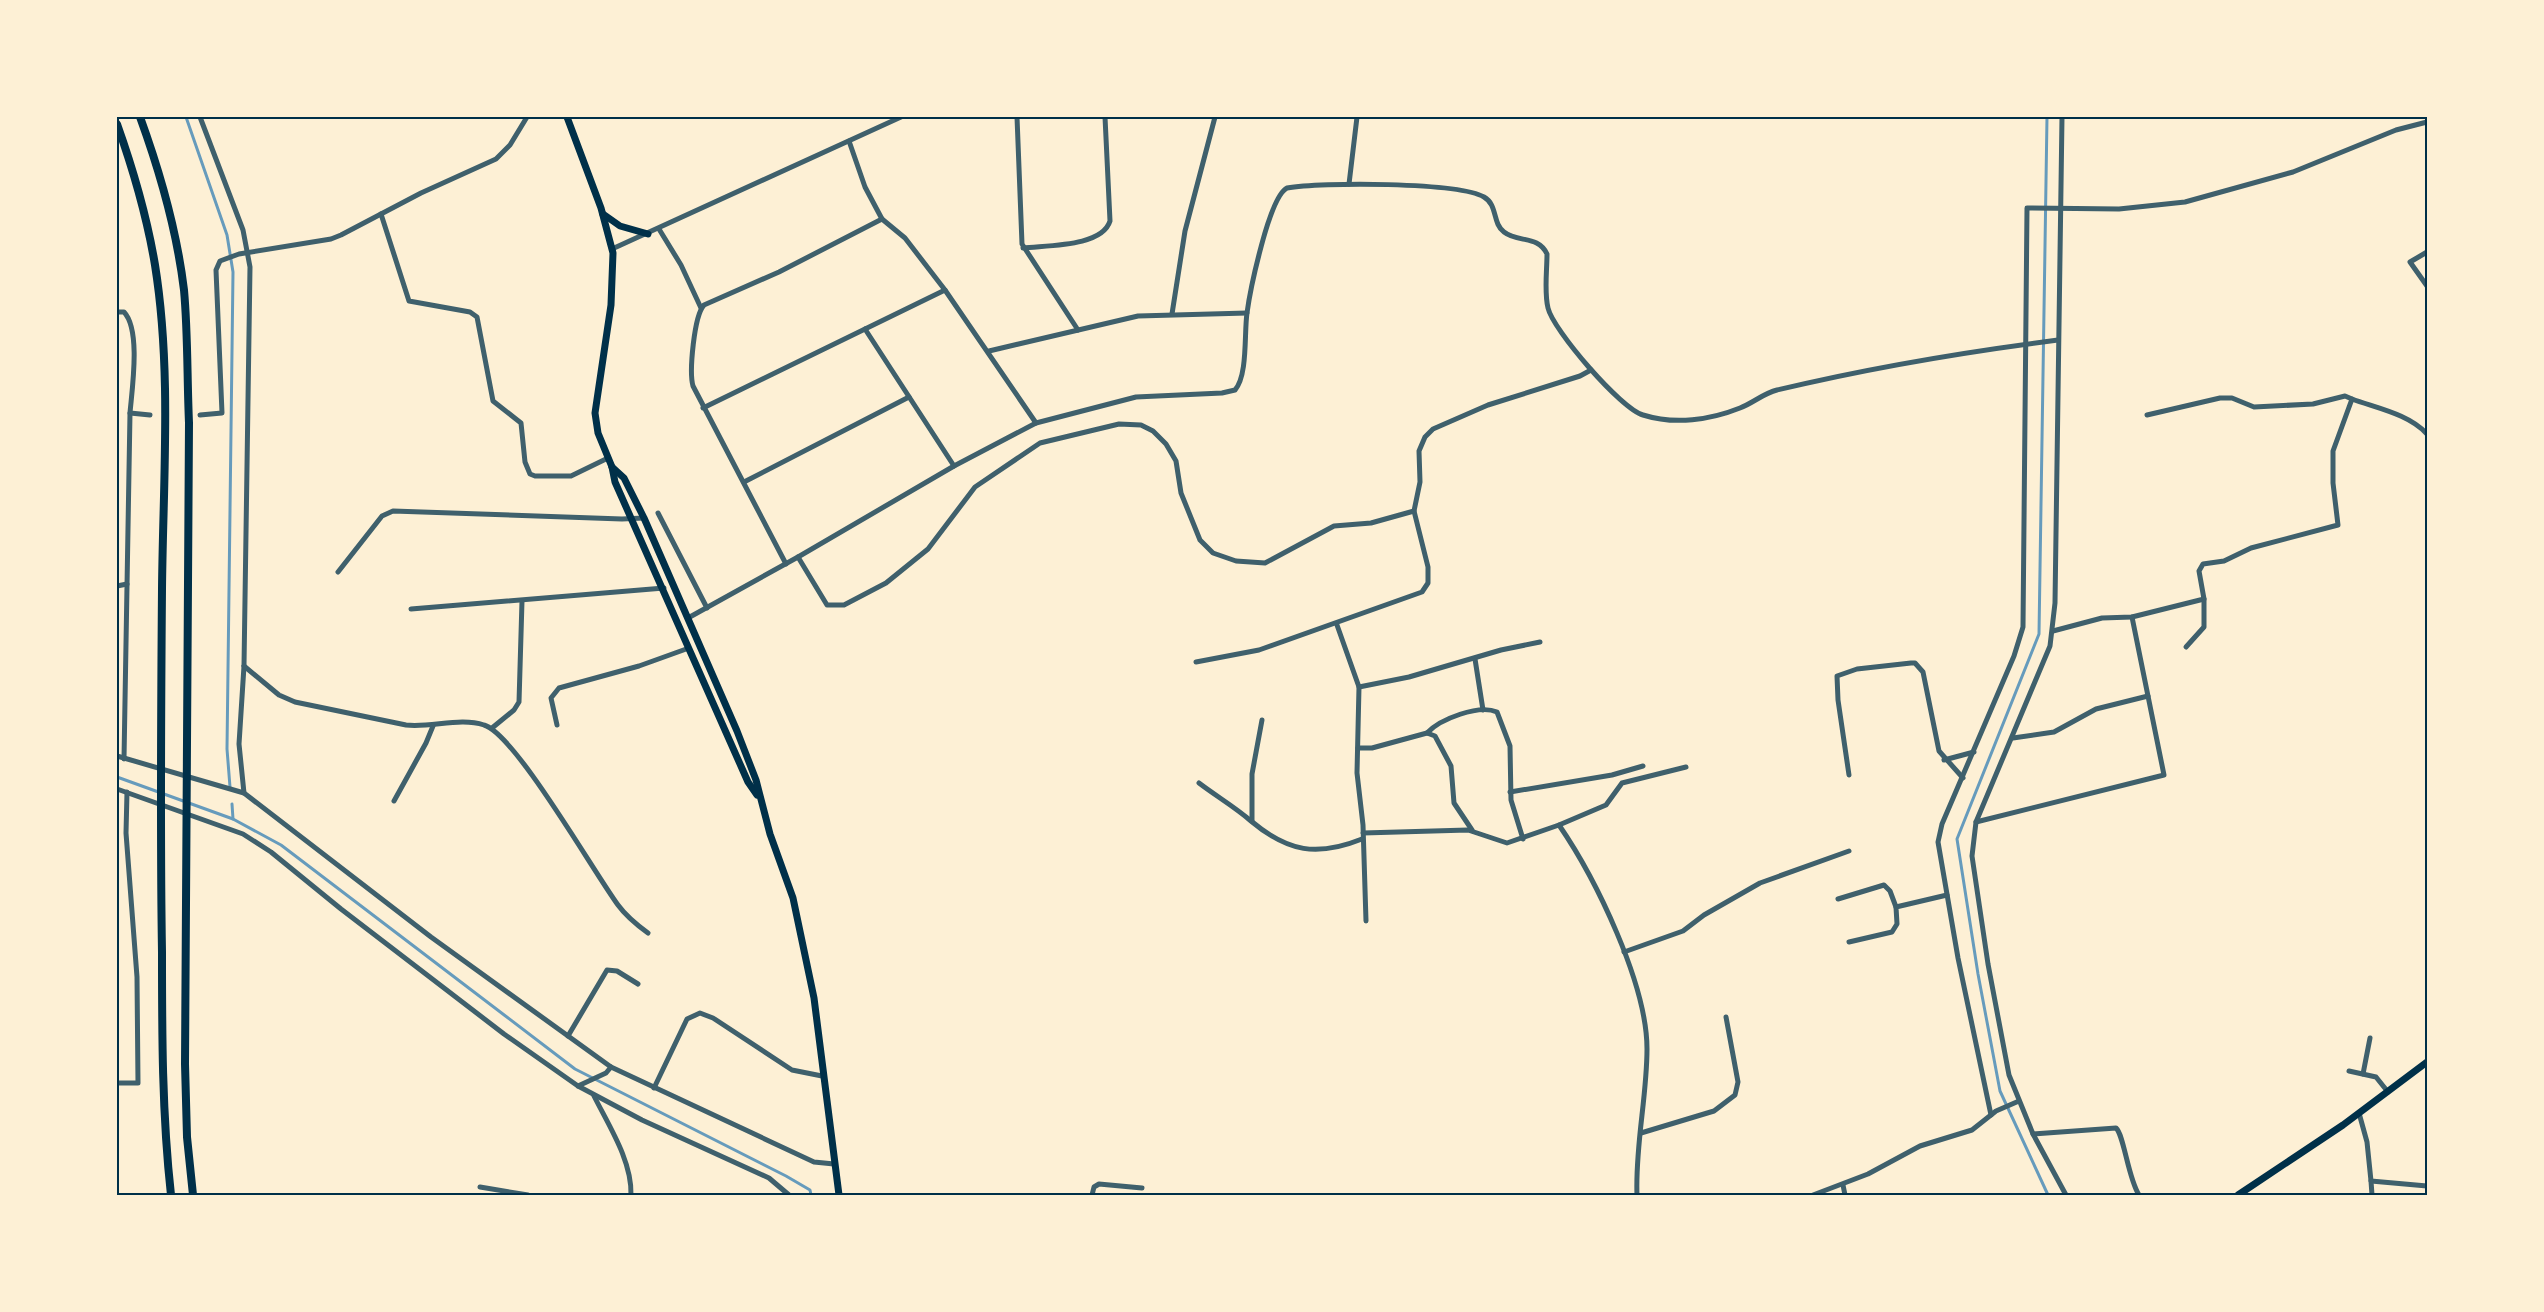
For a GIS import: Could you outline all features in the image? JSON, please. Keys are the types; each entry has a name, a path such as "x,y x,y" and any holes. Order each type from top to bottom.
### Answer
{"main road":[{"path":"140,117 151,147 174,233 184,290 186,325 189,423 185,1064 187,1137 194,1195"},
{"path":"565,118 603,214 612,249 611,305 596,413 598,433 612,467 615,482 674,610 748,782 759,797"},
{"path":"117,124 129,158 150,240 161,325 164,418 160,825 165,1139 171,1195"},
{"path":"603,214 620,226 648,234"},
{"path":"612,467 624,478 644,518 748,760 799,919 814,998 822,1076 839,1195"},
{"path":"674,610 688,618"},
{"path":"684,635 688,618"},
{"path":"2238,1195 2359,1113 2427,1062"}],"street":[{"path":"200,117 243,230 248,253 251,313 244,666 239,744 244,794"},
{"path":"200,414 222,413 217,264 239,254 331,239 496,159 510,145 527,117"},
{"path":"612,249 901,117"},
{"path":"1017,117 1020,232 1023,248 1078,330"},
{"path":"1023,248 1091,239 1108,227 1110,221 1105,117"},
{"path":"1172,314 1185,231 1215,117"},
{"path":"1349,184 1357,117"},
{"path":"2062,117 2053,631 2050,646 2013,738 1976,822 1972,840 1974,869 2009,1075 2017,1102 2066,1195"},
{"path":"1993,1113 1947,895 1939,853 1939,832 2014,656 2024,618 2024,345 2027,208 2149,207 2213,196 2293,172 2396,130 2427,122"},
{"path":"849,141 865,187 882,219 904,238 945,290 989,351 1035,423"},
{"path":"688,618 954,466 1035,423 1136,398 1222,393 1235,390 1241,380 1247,313 1271,209 1282,190 1292,187 1349,184 1460,188 1487,198 1492,203 1501,229 1511,236 1535,241 1544,248 1547,254 1548,311 1592,370 1611,393 1636,413 1660,419 1696,420 1741,408 1776,390 2058,340"},
{"path":"381,214 409,301 470,312 477,317 493,401 521,423 525,462 530,474 571,476 608,459"},
{"path":"786,564 703,408 691,376 698,316 701,308 882,219"},
{"path":"659,229 681,265 701,308"},
{"path":"2427,252 2410,262 2427,286"},
{"path":"703,408 945,290"},
{"path":"117,312 124,312 130,321 134,362 129,413 124,759"},
{"path":"989,351 1138,316 1247,313"},
{"path":"865,329 954,466"},
{"path":"1196,662 1259,650 1337,625 1425,589 1428,567 1414,511 1420,482 1421,443 1433,429 1509,397 1580,376 1592,370"},
{"path":"2147,415 2220,398 2232,398 2254,407 2313,404 2345,396 2406,419 2427,434"},
{"path":"744,482 909,398"},
{"path":"2186,647 2204,627 2204,599 2199,571 2203,564 2224,561 2251,548 2337,525 2333,451 2352,399"},
{"path":"129,413 150,415"},
{"path":"798,557 827,605 844,605 878,588 928,549 964,499 992,473 1022,457 1044,441 1081,435 1124,423 1146,427 1166,444 1176,461 1181,493 1200,540 1213,553 1236,561 1265,563 1334,526 1371,522 1414,511"},
{"path":"338,572 382,516 393,510 632,520 644,518"},
{"path":"658,513 707,608"},
{"path":"117,586 127,584"},
{"path":"411,609 664,588"},
{"path":"2053,631 2107,617 2132,617 2204,599"},
{"path":"492,728 514,710 519,702 522,601"},
{"path":"1976,822 2164,775 2132,617"},
{"path":"1337,625 1359,687 1358,748 1366,921"},
{"path":"1359,687 1540,642"},
{"path":"557,725 551,698 559,688 639,666 689,648"},
{"path":"1475,659 1482,710"},
{"path":"1849,775 1836,679 1839,673 1911,663 1922,669 1939,751 1944,760 1963,778"},
{"path":"244,666 279,696 295,702 406,725 433,726 470,722 492,728 537,783 619,906 648,933"},
{"path":"2013,738 2054,732 2096,709 2148,696"},
{"path":"1358,748 1372,748 1427,733 1436,725 1482,710 1497,712 1508,737 1511,753 1510,792 1523,839"},
{"path":"1252,821 1252,774 1262,720"},
{"path":"394,801 433,726"},
{"path":"1427,733 1435,736 1441,744 1451,766 1454,803 1472,831"},
{"path":"1944,760 1974,752"},
{"path":"117,756 244,794 431,937 611,1067 814,1162 834,1164"},
{"path":"1510,792 1612,775 1643,766"},
{"path":"1198,783 1278,841 1297,848 1315,850 1339,847 1362,836 1472,831 1503,842 1523,839 1606,805 1622,783 1686,767"},
{"path":"117,789 232,829 272,852 358,923 578,1086 769,1178 789,1195"},
{"path":"117,1083 138,1083 137,977 126,833 127,792"},
{"path":"1558,825 1604,908 1637,983 1647,1038 1637,1195"},
{"path":"1624,952 1683,931 1704,915 1760,883 1849,851"},
{"path":"1838,898 1884,885 1890,891 1896,907 1897,924 1892,932 1849,942"},
{"path":"1896,907 1947,895"},
{"path":"568,1036 585,1011 607,970 617,971 638,984"},
{"path":"654,1088 687,1019 700,1013 713,1018 792,1070 822,1076"},
{"path":"1641,1133 1714,1111 1735,1095 1737,1083 1726,1017"},
{"path":"2363,1074 2370,1038"},
{"path":"578,1086 589,1083 606,1073 611,1067"},
{"path":"2349,1071 2376,1077 2388,1092"},
{"path":"594,1095 623,1156 630,1180 631,1195"},
{"path":"1813,1195 1843,1185 1920,1146 1972,1130 1993,1113 2017,1102"},
{"path":"2359,1113 2367,1142 2372,1195"},
{"path":"2033,1134 2116,1128 2121,1133 2128,1171 2139,1195"},
{"path":"2371,1181 2427,1186"},
{"path":"1092,1195 1094,1187 1099,1184 1142,1188"},
{"path":"1843,1185 1845,1195"},
{"path":"480,1187 528,1195"}],"waterway":[{"path":"186,117 227,235 233,272 227,749 230,787"},
{"path":"2047,117 2039,634 1957,839 1978,974 2000,1091 2048,1195"},
{"path":"117,777 233,819 281,845 575,1069 786,1176 810,1190 811,1195"},
{"path":"232,804 233,819"}]}
